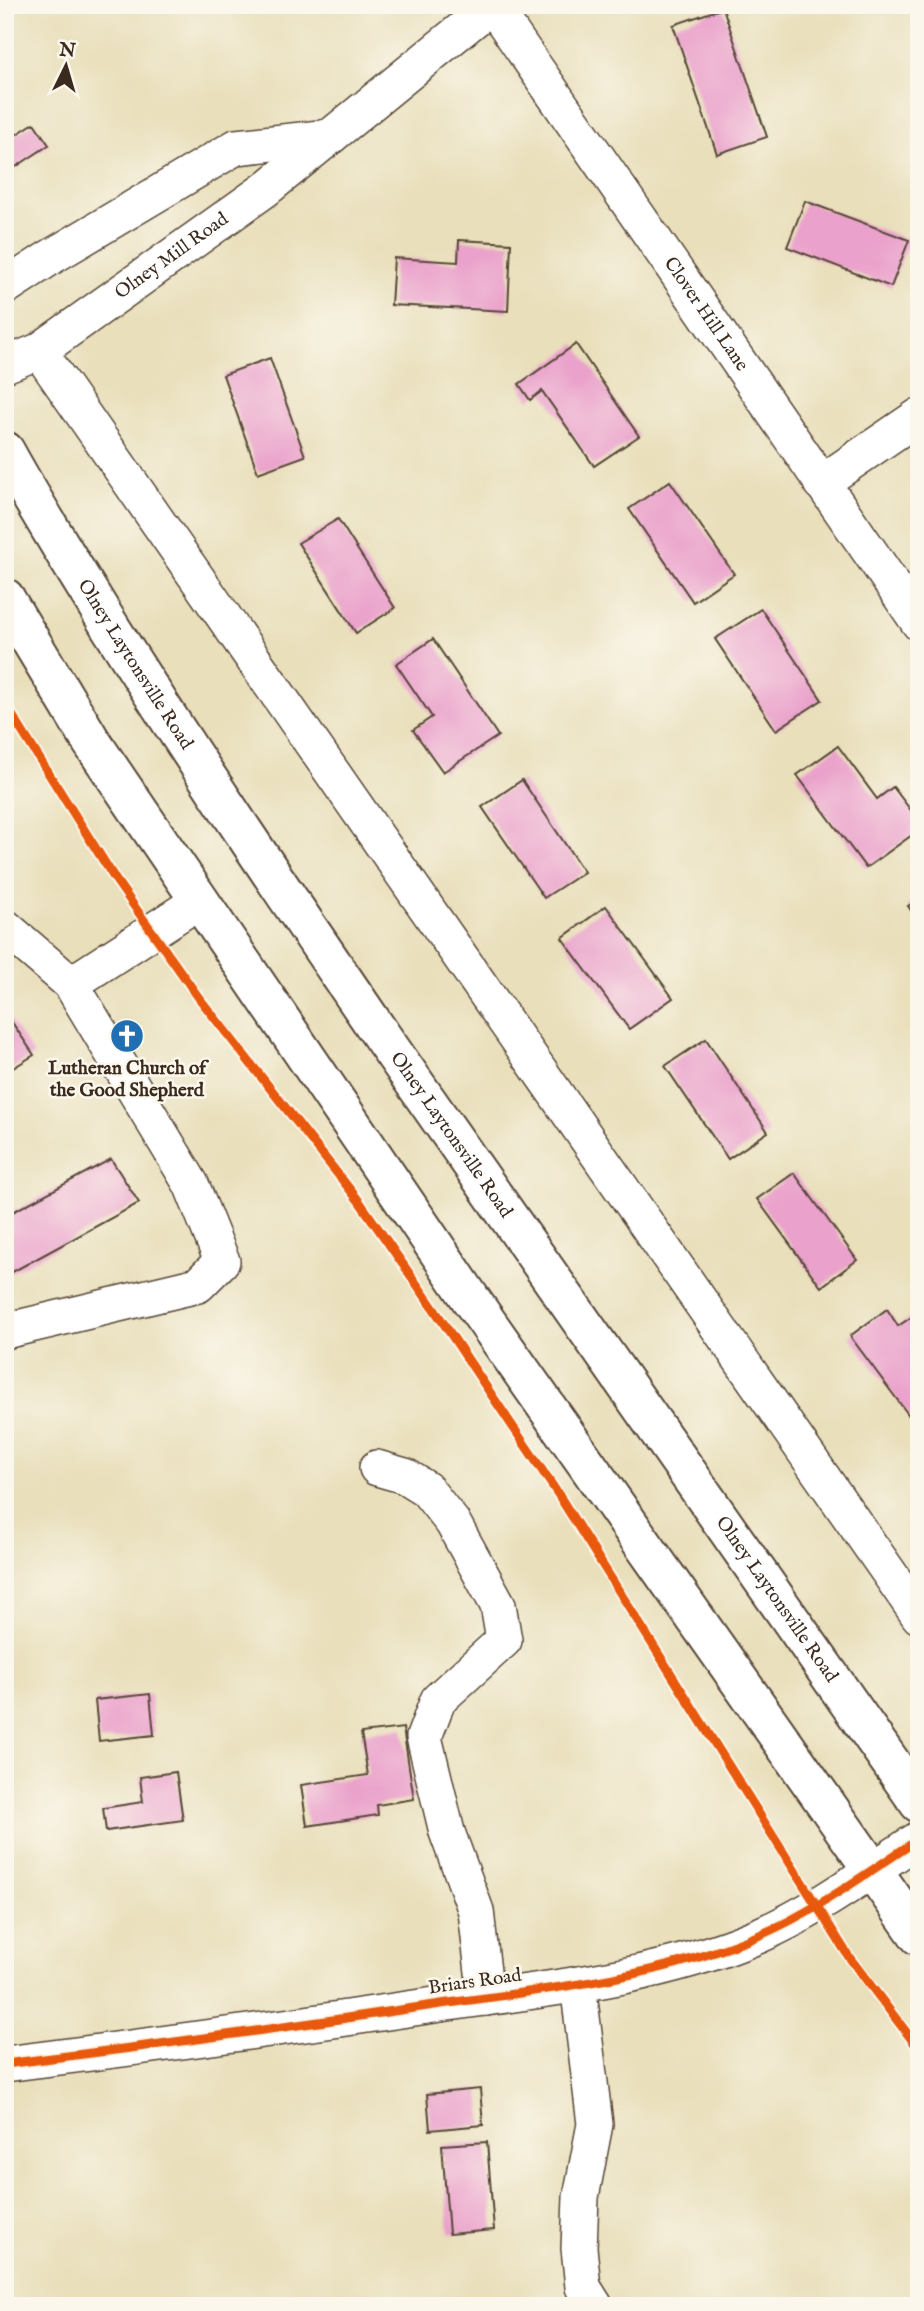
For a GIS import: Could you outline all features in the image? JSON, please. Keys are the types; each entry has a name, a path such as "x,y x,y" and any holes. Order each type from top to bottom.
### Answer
{"main road":[{"name":"Olney Laytonsville Road","path":"5,451 34,503 159,704 323,950 919,1803"},
{"path":"5,598 91,741 472,1301 919,1936"}],"street":[{"name":"Olney Mill Road","path":"5,365 39,351 266,190 492,5"},
{"name":"Clover Hill Lane","path":"492,5 919,623"},
{"path":"5,287 236,148 330,137"},
{"path":"39,351 919,1615"},
{"path":"821,483 919,416"},
{"path":"71,984 199,901"},
{"path":"5,927 71,984 191,1184 222,1261 198,1284 5,1331"},
{"path":"377,1468 405,1476 426,1489 453,1523 498,1605 504,1640 438,1700 424,1737 447,1832 476,1910 486,1998"},
{"name":"Briars Road","path":"5,2064 486,1998 633,1974 689,1961 761,1934 800,1914 919,1839"},
{"path":"578,1984 594,2124 581,2197 579,2248 583,2287 595,2306"}],"building":[{"path":"723,8 767,137 717,154 673,25"},
{"path":"34,123 49,145 5,174 5,142"},
{"path":"805,201 909,240 891,287 787,247"},
{"path":"459,240 511,243 508,311 391,305 394,258 458,262"},
{"path":"576,344 639,436 594,466 542,391 530,400 519,384"},
{"path":"270,358 305,456 258,473 223,375"},
{"path":"670,481 734,574 693,602 629,509"},
{"path":"338,519 395,608 356,633 298,543"},
{"path":"761,609 822,700 776,730 715,639"},
{"path":"433,639 498,736 443,772 413,730 432,717 396,664"},
{"path":"838,746 877,799 893,787 919,821 919,830 866,868 797,775"},
{"path":"522,780 584,872 544,898 482,807"},
{"path":"919,899 919,922 908,906"},
{"path":"606,906 673,998 629,1029 562,938"},
{"path":"5,1012 34,1055 5,1073"},
{"path":"706,1039 768,1132 728,1159 665,1066"},
{"path":"111,1159 139,1203 5,1276 5,1216"},
{"path":"794,1173 857,1260 821,1287 757,1199"},
{"path":"887,1309 898,1326 913,1316 919,1324 919,1417 913,1421 850,1336"},
{"path":"150,1694 154,1735 99,1741 95,1700"},
{"path":"403,1728 414,1799 377,1805 378,1815 307,1826 301,1785 368,1775 361,1733"},
{"path":"176,1772 183,1820 106,1831 103,1808 143,1802 140,1777"},
{"path":"480,2089 483,2125 430,2130 427,2094"},
{"path":"487,2142 494,2230 449,2234 442,2145"}],"cycle path":[{"path":"5,704 115,879 199,998 359,1201 436,1312 558,1494 849,1957 919,2049"},
{"path":"5,2064 522,1993 643,1972 722,1950 781,1925 919,1839"}],"place":[{"name":"Lutheran Church of the Good Shepherd","path":"127,1036"}]}
